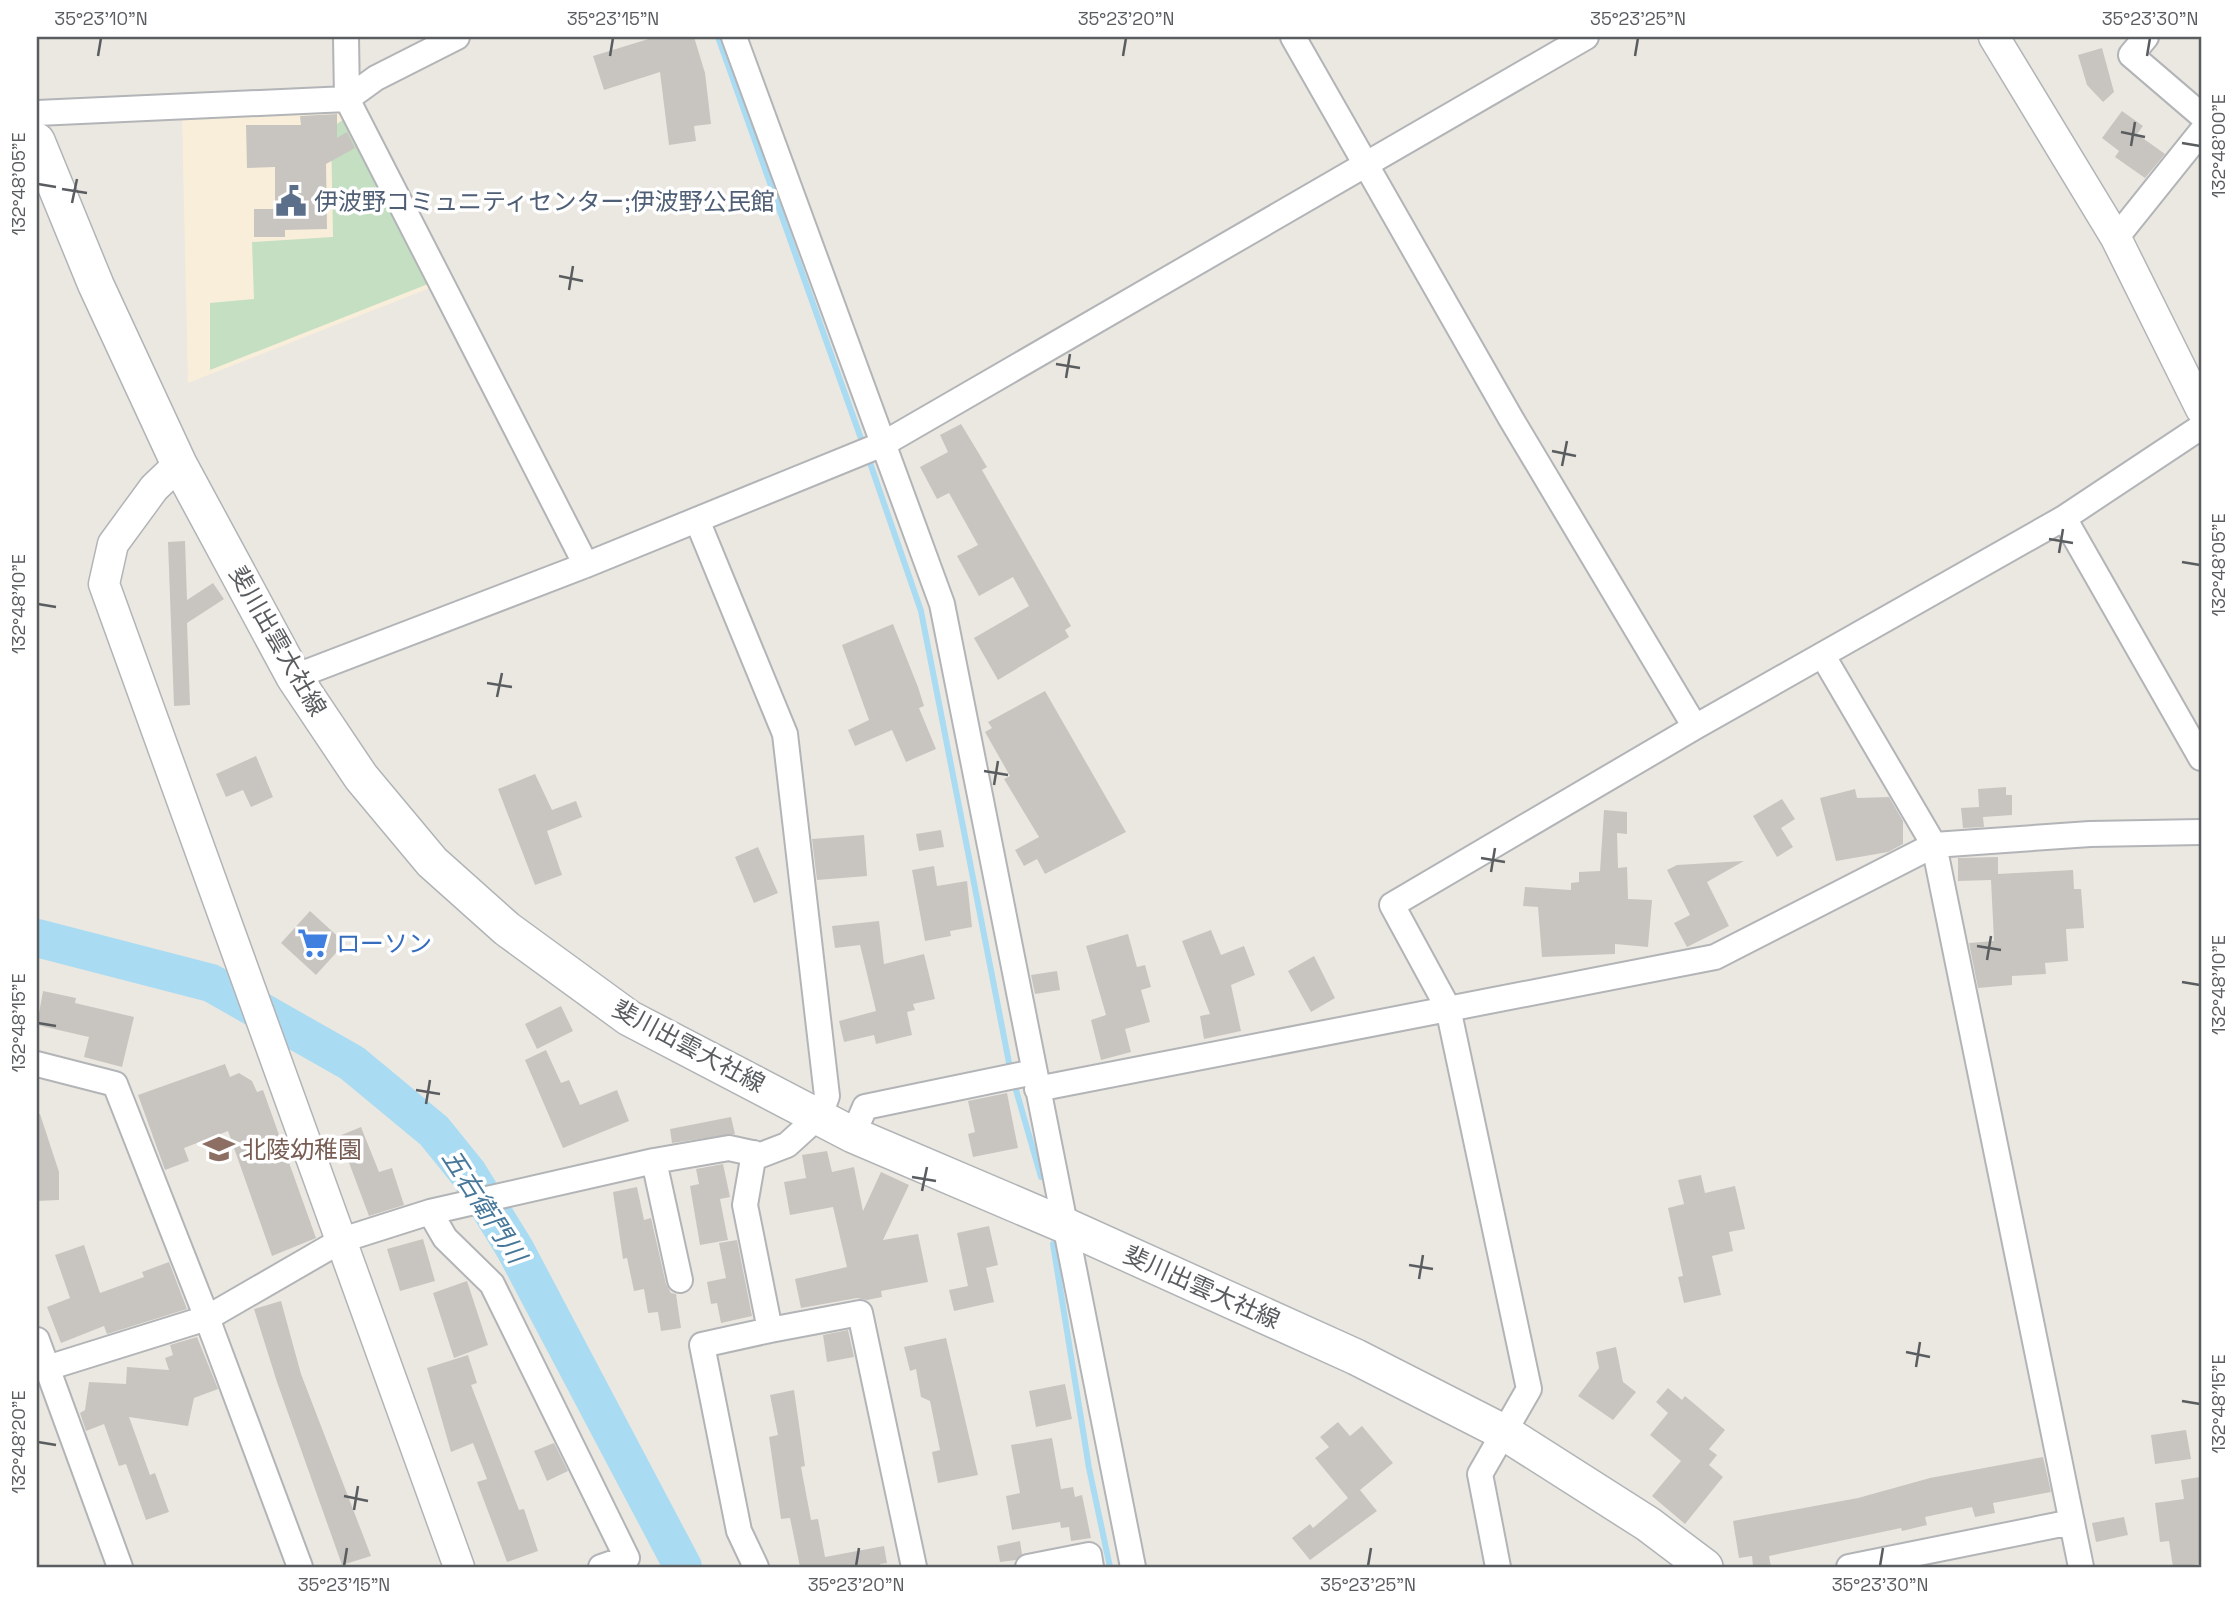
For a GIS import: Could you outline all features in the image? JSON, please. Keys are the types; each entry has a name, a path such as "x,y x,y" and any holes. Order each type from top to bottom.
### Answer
{"main road":[{"name":"斐川出雲大社線","path":"37,141 96,285 179,464 294,677 361,777 423,851 507,929 629,1018 820,1115 853,1135 1064,1225 1356,1357 1505,1433 1648,1524 1705,1567"}],"street":[{"path":"346,37 347,99 586,565"},
{"path":"37,113 347,99 376,78 457,37"},
{"path":"734,37 942,604 1133,1567"},
{"path":"1293,37 1510,416 1695,727"},
{"path":"294,677 586,565 883,444 1586,37"},
{"path":"1994,37 2116,238 2201,409"},
{"path":"2147,37 2131,55 2201,115"},
{"path":"2116,238 2201,132"},
{"path":"1498,1567 1480,1474 1529,1389 1448,1008 1392,905 1695,727 2064,518 2201,427"},
{"path":"179,464 154,488 113,544 104,584 458,1567"},
{"path":"2064,518 2201,758"},
{"path":"47,1368 207,1318 342,1240 430,1212 654,1161 729,1148 761,1155 787,1145 820,1115 827,1096 785,734 697,520"},
{"path":"1823,656 1934,845 2081,1567"},
{"path":"853,1135 865,1107 1448,1008 1715,957 1934,845 2090,834 2201,832"},
{"path":"37,1064 115,1084 207,1318 300,1567"},
{"path":"754,1153 745,1205 770,1330"},
{"path":"654,1161 680,1280"},
{"path":"430,1212 445,1238 492,1284 627,1558 601,1567"},
{"path":"756,1567 739,1531 702,1345 860,1313 915,1567"},
{"path":"37,1340 120,1567"},
{"path":"1849,1567 2072,1522"},
{"path":"1028,1567 1089,1555 1091,1567"}],"shaded area":[{"name":"伊波野コミュニティセンター;伊波野公民館","path":"348,104 440,284 188,383 182,117"}],"green space":[{"path":"350,115 433,282 210,370 210,303 254,299 252,242 333,237 331,128"}],"building":[{"path":"655,37 694,37 705,73 711,124 694,126 696,141 669,145 660,72 604,90 593,56"},
{"path":"2102,48 2114,92 2103,102 2087,85 2078,55"},
{"path":"2122,111 2143,126 2137,134 2165,154 2145,178 2115,157 2119,151 2102,138"},
{"path":"337,114 337,138 347,132 355,148 326,164 327,229 285,230 285,237 254,237 254,209 275,209 275,167 247,168 246,125 301,125 300,116"},
{"path":"961,424 987,467 982,470 1071,626 1065,630 1069,637 998,680 974,638 1029,606 1013,577 979,596 957,556 978,545 949,493 937,499 920,467 948,452 940,435"},
{"path":"185,541 187,600 213,583 224,599 187,623 190,705 174,706 168,542"},
{"path":"893,624 918,687 924,706 919,708 936,749 906,762 892,730 855,746 848,730 869,720 842,645"},
{"path":"1045,691 1126,832 1045,874 1037,859 1024,866 1015,850 1039,837 1004,779 1010,776 985,732 992,728 988,722"},
{"path":"256,756 273,797 251,807 243,790 226,797 216,774"},
{"path":"535,774 552,810 576,801 582,817 547,831 562,875 535,885 498,789"},
{"path":"2006,787 2006,795 2012,795 2012,815 1983,817 1984,827 1963,828 1961,808 1979,807 1978,789"},
{"path":"1855,789 1857,798 1889,797 1903,821 1903,844 1888,852 1836,861 1820,798"},
{"path":"1782,799 1795,819 1781,828 1793,847 1777,857 1753,816"},
{"path":"1604,810 1627,812 1627,834 1617,833 1618,868 1627,867 1628,899 1652,900 1648,947 1615,944 1615,954 1542,957 1538,907 1523,906 1525,887 1571,890 1571,883 1579,882 1579,872 1600,871"},
{"path":"941,830 944,847 919,851 916,834"},
{"path":"864,835 867,876 817,880 812,839"},
{"path":"758,847 778,893 754,903 735,857"},
{"path":"1998,857 1998,874 2073,870 2074,889 2081,889 2084,928 2066,929 2068,961 2045,963 2046,974 2012,976 2012,985 1978,988 1969,943 1994,941 1991,880 1958,881 1958,858"},
{"path":"1744,861 1707,882 1729,926 1687,947 1674,923 1690,915 1667,870 1677,865"},
{"path":"934,866 937,886 967,881 972,927 950,931 951,936 925,941 912,870"},
{"name":"ローソン","path":"310,911 345,943 316,975 281,943"},
{"path":"879,921 884,964 924,954 935,999 913,1004 915,1010 907,1012 912,1035 876,1044 874,1035 844,1042 839,1021 876,1011 860,945 835,948 832,926"},
{"path":"1211,930 1221,955 1244,946 1255,975 1231,985 1241,1031 1204,1039 1200,1016 1210,1014 1182,941"},
{"path":"1128,934 1137,967 1145,965 1151,987 1141,990 1150,1022 1125,1029 1131,1052 1101,1060 1091,1020 1106,1015 1086,946"},
{"path":"1314,956 1335,998 1311,1012 1288,971"},
{"path":"1057,971 1060,990 1035,994 1031,975"},
{"path":"43,991 76,998 75,1003 134,1017 122,1067 84,1057 89,1037 37,1025"},
{"path":"561,1006 573,1031 537,1049 525,1024"},
{"path":"546,1050 561,1083 569,1080 580,1105 617,1090 629,1121 563,1148 525,1060"},
{"path":"225,1064 230,1077 239,1073 252,1081 257,1092 263,1090 316,1238 272,1256 228,1131 184,1148 189,1161 165,1170 138,1095"},
{"path":"1007,1093 1018,1148 973,1157 968,1134 975,1132 968,1101"},
{"path":"40,1114 59,1172 59,1200 37,1201 37,1115"},
{"path":"731,1117 735,1134 672,1143 670,1129"},
{"path":"361,1127 379,1172 392,1168 404,1205 369,1216 339,1136"},
{"path":"827,1151 832,1172 854,1167 863,1211 881,1172 909,1185 883,1240 918,1234 928,1282 881,1291 882,1297 867,1300 857,1298 801,1308 795,1279 847,1267 833,1207 790,1215 784,1182 806,1178 802,1155"},
{"path":"723,1164 730,1197 720,1199 728,1240 700,1245 690,1186 699,1184 696,1169"},
{"path":"1701,1175 1705,1193 1735,1186 1745,1229 1729,1232 1733,1251 1712,1256 1721,1295 1684,1303 1678,1277 1683,1276 1668,1208 1684,1204 1678,1180"},
{"path":"637,1187 644,1220 651,1218 666,1284 671,1293 676,1294 681,1328 661,1331 658,1312 648,1313 644,1289 634,1291 627,1258 623,1259 613,1192"},
{"path":"989,1226 998,1265 986,1268 994,1302 954,1311 949,1290 968,1286 957,1233"},
{"path":"423,1239 435,1281 400,1291 387,1249"},
{"path":"737,1240 752,1316 721,1323 717,1303 711,1304 707,1282 726,1278 719,1243"},
{"path":"84,1245 100,1293 144,1277 142,1272 169,1262 187,1309 107,1334 104,1326 61,1343 47,1307 70,1298 55,1255"},
{"path":"467,1281 488,1345 454,1358 433,1293"},
{"path":"281,1301 301,1374 371,1556 342,1565 254,1309"},
{"path":"848,1330 854,1357 827,1362 823,1335"},
{"path":"197,1337 218,1389 194,1398 188,1426 129,1417 150,1475 155,1473 169,1512 146,1520 126,1464 119,1466 104,1424 86,1431 80,1413 85,1410 89,1382 126,1384 127,1367 169,1370 165,1358 173,1355 170,1345"},
{"path":"946,1338 978,1475 938,1483 932,1452 940,1450 930,1401 921,1397 916,1369 910,1371 904,1347"},
{"path":"1616,1347 1623,1382 1636,1392 1613,1420 1578,1396 1599,1368 1596,1352"},
{"path":"468,1355 477,1383 471,1385 519,1510 524,1509 538,1551 507,1562 477,1482 487,1479 473,1443 451,1452 427,1368"},
{"path":"1065,1384 1072,1419 1036,1427 1029,1391"},
{"path":"1668,1388 1682,1400 1685,1396 1725,1430 1709,1449 1717,1455 1709,1465 1723,1477 1685,1524 1652,1496 1681,1461 1650,1435 1668,1413 1656,1402"},
{"path":"794,1390 805,1466 801,1467 811,1520 818,1519 825,1557 884,1546 887,1563 880,1564 881,1567 800,1567 790,1518 781,1519 769,1437 778,1435 770,1395"},
{"path":"1338,1422 1350,1436 1362,1426 1393,1463 1360,1490 1377,1511 1310,1560 1292,1538 1310,1524 1313,1528 1348,1498 1315,1458 1329,1447 1320,1437"},
{"path":"2186,1430 2191,1459 2155,1464 2151,1435"},
{"path":"1052,1438 1061,1489 1073,1487 1075,1497 1082,1495 1091,1538 1071,1541 1069,1527 1061,1528 1060,1522 1012,1530 1006,1496 1020,1493 1011,1445"},
{"path":"554,1443 568,1471 547,1481 534,1451"},
{"path":"2043,1457 2051,1492 1993,1503 1995,1513 1975,1517 1972,1507 1925,1517 1927,1525 1769,1556 1771,1567 1753,1567 1752,1556 1739,1558 1733,1521 1858,1498 1930,1478"},
{"path":"2200,1477 2201,1564 2173,1567 2169,1541 2160,1542 2155,1503 2184,1499 2181,1480"},
{"path":"2124,1517 2128,1535 2096,1542 2092,1523"},
{"path":"1020,1541 1022,1554 1016,1560 1000,1562 997,1546"}],"waterway":[{"path":"718,37 864,447"},
{"path":"868,457 921,611 1011,1073"},
{"name":"五右衛門川","path":"37,938 211,983 352,1063 434,1131 468,1173 515,1249 683,1567"},
{"path":"1014,1083 1041,1177"},
{"path":"1053,1244 1089,1468 1110,1567"}],"place":[{"name":"伊波野コミュニティセンター;伊波野公民館","path":"291,201"},
{"name":"ローソン","path":"313,943"},
{"name":"北陵幼稚園","path":"219,1149"}]}
